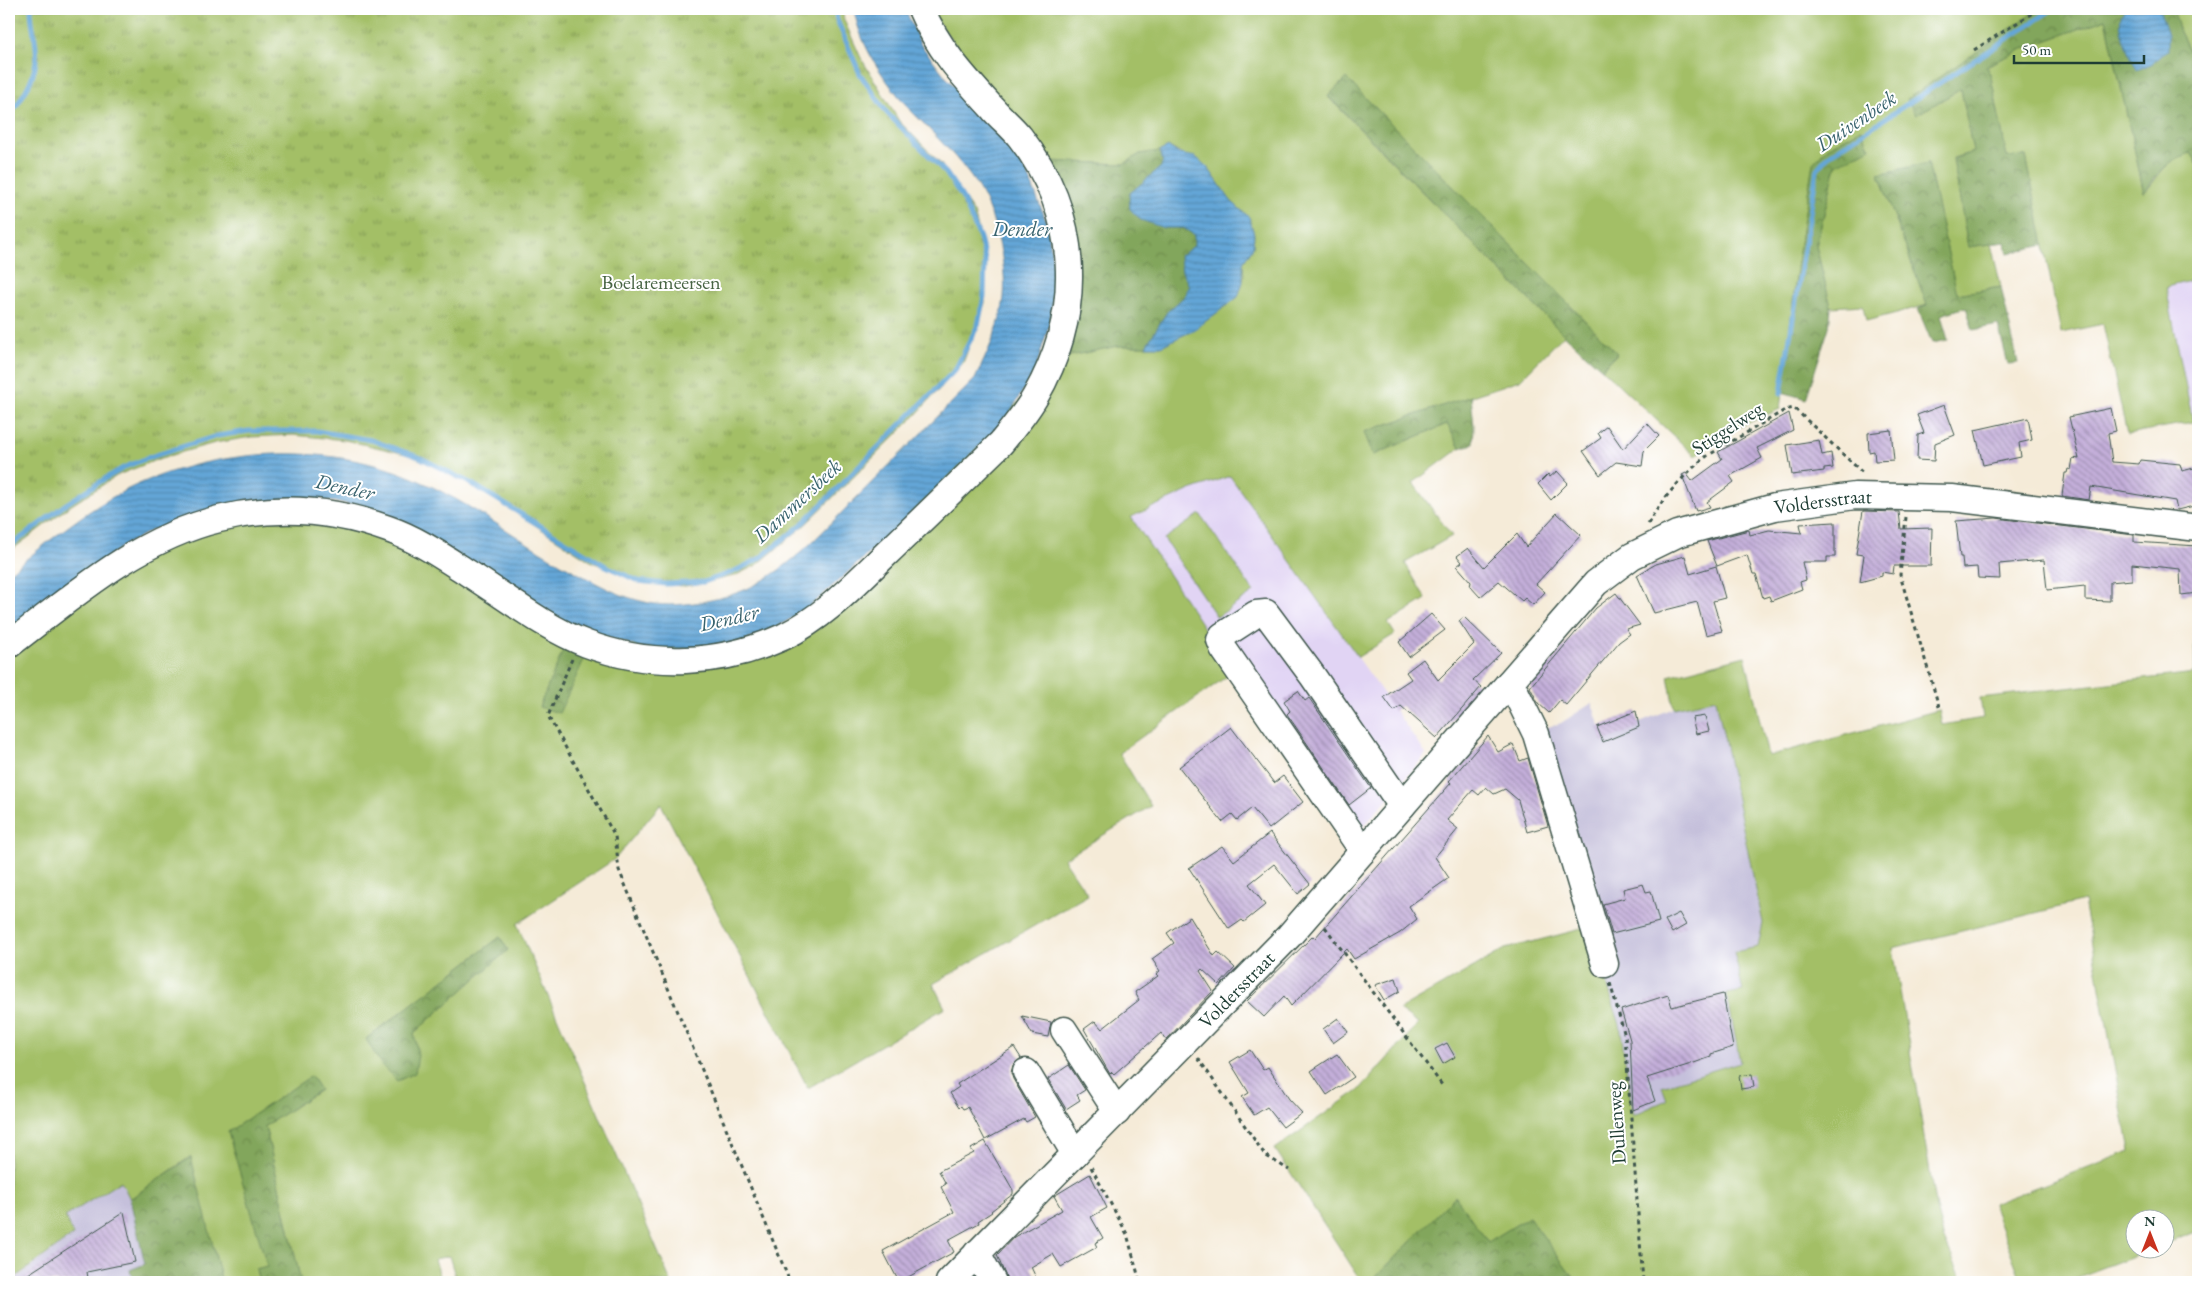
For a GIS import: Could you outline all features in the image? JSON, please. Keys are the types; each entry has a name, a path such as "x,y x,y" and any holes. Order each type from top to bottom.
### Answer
{"street":[{"path":"9,645 103,574 157,542 184,530 218,519 258,512 297,509 344,516 390,529 422,544 546,623 580,640 629,656 669,661 699,660 746,650 786,636 834,604 1001,443 1024,414 1052,363 1062,330 1069,289 1069,255 1062,221 1052,191 1037,162 1019,136 948,56 931,33 921,9"},
{"name":"Voldersstraat","path":"966,1271 1078,1151 1289,936 1596,583 1632,556 1677,534 1775,507 1855,496 1952,498 2198,528"},
{"path":"1363,851 1223,648 1220,640 1222,636 1256,614 1266,613 1312,675 1402,806"},
{"path":"1508,683 1516,693 1536,734 1605,964"},
{"path":"1064,1030 1121,1107"},
{"path":"1097,1065 1121,1107"},
{"path":"1026,1072 1078,1151"},
{"path":"966,1271 993,1282"}],"path":[{"path":"1974,50 2039,9"},
{"name":"Stiggelweg","path":"1632,556 1654,513 1696,464 1778,413 1794,408 1867,477 1878,496"},
{"path":"1909,497 1900,575 1940,710"},
{"path":"580,640 548,716 615,836 619,870 790,1282"},
{"path":"1312,909 1442,1085"},
{"name":"Dullenweg","path":"1605,964 1625,1036 1643,1282"},
{"path":"1186,1041 1266,1155 1289,1170"},
{"path":"1078,1151 1127,1234 1140,1282"}],"shaded area":[{"path":"2198,279 2198,421 2193,422 2166,287"},
{"path":"1230,476 1426,754 1351,841 1233,672 1131,518 1190,490"},
{"path":"1716,699 1763,923 1758,947 1734,952 1743,992 1728,994 1740,1062 1662,1086 1667,1100 1633,1115 1620,1025 1589,927 1532,732 1561,723 1592,703 1603,737 1674,708"},
{"path":"121,1181 130,1199 145,1265 131,1270 133,1282 11,1282 73,1235 65,1217"}],"green space":[{"name":"Boelaremeersen","path":"9,9 842,9 844,20 861,58 899,121 941,164 974,213 984,250 985,303 963,363 915,416 806,524 757,565 734,576 685,586 650,584 592,562 467,481 410,455 345,440 293,435 251,437 215,443 161,458 118,475 67,508 9,552"},
{"path":"928,9 2039,9 2009,30 1916,115 1961,89 1973,152 1953,158 1968,247 1991,244 2001,287 1957,294 1928,163 1879,174 1927,305 1866,321 1863,305 1831,307 1816,246 1836,165 1870,148 1861,129 1827,148 1813,164 1801,236 1780,409 1735,429 1695,456 1602,369 1617,354 1346,78 1328,97 1564,335 1520,380 1364,432 1374,455 1447,424 1460,448 1413,483 1452,536 1405,563 1426,599 1388,623 1395,634 1358,657 1230,476 1190,490 1131,517 1233,672 1119,753 1151,806 1064,859 1088,895 933,984 945,1008 808,1088 661,804 615,859 517,924 671,1282 457,1282 449,1256 435,1259 441,1280 434,1282 301,1282 265,1126 320,1090 311,1076 228,1132 268,1266 256,1269 259,1282 222,1282 190,1157 130,1199 121,1181 65,1217 73,1235 9,1282 9,656 153,550 245,517 385,532 589,649 792,639 1061,358 1117,346 1161,346 1194,330 1238,297 1244,276 1243,263 1253,247 1254,234 1249,217 1231,201 1208,168 1169,147 1160,151 1140,154 1124,164 1047,161","holes":["500,937 508,950 414,1033 366,1039"]},
{"path":"2039,9 2173,9 2180,32 2190,52 2198,50 2198,164 2191,153 2182,156 2163,168 2144,193 2106,19 2023,49 1986,66 1991,77 2007,157 2026,156 2044,245 2008,253 2005,242 1968,247 1953,159 1973,152 1961,89 1916,115 1907,99"},
{"path":"2173,9 2198,9 2198,50 2190,52 2180,32"},
{"path":"2106,19 2144,193 2174,160 2191,153 2198,164 2198,279 2166,287 2193,422 2127,434 2103,324 2061,333 2026,156 2007,157 1991,77 1986,66 2023,49"},
{"path":"1346,78 1617,353 1602,369 1564,335 1328,96"},
{"path":"1861,129 1870,148 1836,165 1816,246 1831,307 1829,327 1806,399 1782,392 1801,236 1813,163 1827,148"},
{"path":"1160,151 1163,161 1161,167 1129,194 1164,228 1184,228 1194,235 1194,246 1180,256 1182,271 1189,286 1184,297 1167,312 1146,346 1117,346 1061,358 1070,328 1047,161 1124,164 1140,154"},
{"path":"1928,163 1957,294 2001,287 2018,363 2008,364 1998,325 1973,330 1966,307 1941,315 1948,340 1932,343 1918,309 1927,305 1879,174"},
{"path":"1471,396 1474,426 1473,444 1460,448 1447,424 1373,455 1364,432"},
{"path":"1200,514 1254,592 1217,617 1164,539"},
{"path":"2194,633 2198,633 2198,1231 2174,1240 2174,1208 2124,1208 2124,1258 2128,1258 2065,1282 2022,1282 1992,1204 2130,1151 2084,901 1893,948 1936,1209 1944,1239 1963,1282 1577,1282 1529,1217 1488,1242 1455,1197 1371,1282 1362,1282 1275,1149 1361,1088 1418,1024 1399,1010 1505,949 1589,927 1620,1025 1633,1115 1667,1100 1662,1086 1740,1062 1727,994 1743,991 1734,952 1758,947 1763,923 1716,699 1674,708 1668,676 1745,656 1768,756 1939,710 1942,725 1983,718 1980,698 2195,673"},
{"path":"568,639 589,649 559,713 539,707"},
{"path":"500,937 508,950 414,1033 418,1055 415,1073 397,1081 382,1066 366,1039"},
{"path":"311,1076 320,1090 265,1126 301,1282 259,1282 256,1269 267,1266 228,1132"},
{"path":"191,1157 222,1282 133,1282 130,1270 145,1264 130,1199"},
{"path":"1455,1196 1488,1242 1529,1217 1577,1282 1371,1282"}],"water":[{"name":"Dender","path":"854,9 905,9 921,45 946,77 994,126 1027,172 1047,223 1055,278 1050,322 1035,371 1004,422 888,536 808,608 769,632 723,648 646,649 574,628 373,512 340,502 286,498 175,522 150,531 123,546 9,630 9,573 81,517 112,497 161,475 196,465 270,454 307,454 344,458 379,466 413,478 478,512 540,552 590,580 605,588 645,602 669,605 712,600 749,588 779,570 819,535 975,379 997,328 1003,307 1004,270 994,224 983,196 963,166 906,105 877,67 862,39"},
{"path":"2125,9 2158,9 2168,35 2168,50 2153,63 2137,70 2121,31 2121,15"},
{"path":"1169,147 1179,154 1196,157 1208,168 1231,201 1249,217 1254,234 1253,247 1243,263 1243,282 1238,297 1194,330 1161,346 1146,346 1167,312 1184,297 1189,286 1182,271 1180,256 1194,246 1194,235 1184,228 1164,228 1141,220 1130,209 1129,194 1161,167 1163,161 1160,151"}],"building":[{"path":"1944,405 1955,435 1935,443 1934,461 1917,460 1918,435 1924,433 1917,415"},
{"path":"2111,408 2116,431 2108,433 2112,462 2139,464 2140,460 2180,464 2182,471 2198,467 2198,505 2177,510 2175,501 2091,487 2089,500 2062,496 2065,473 2067,473 2068,469 2071,470 2073,458 2079,459 2069,417"},
{"path":"1789,413 1793,430 1757,448 1762,458 1730,476 1734,482 1707,502 1710,507 1696,511 1682,475 1686,473 1692,481 1722,459 1718,452"},
{"path":"2028,418 2032,440 2019,443 2021,457 1983,465 1975,430"},
{"path":"1647,423 1659,436 1644,451 1642,466 1616,462 1600,475 1583,451 1601,438 1598,433 1607,426 1623,449"},
{"path":"1891,430 1894,460 1875,461 1874,451 1869,452 1868,433"},
{"path":"1819,440 1822,455 1831,453 1833,468 1792,475 1787,445"},
{"path":"1557,471 1568,483 1551,500 1538,484 1548,474 1550,477"},
{"path":"1863,511 1899,512 1901,529 1932,528 1931,566 1894,566 1893,574 1882,572 1882,576 1860,582 1864,555 1856,554"},
{"path":"1557,513 1581,535 1536,584 1545,592 1533,605 1525,598 1522,601 1499,581 1480,597 1470,586 1471,582 1457,566 1462,562 1457,556 1468,548 1484,567 1517,534 1526,547"},
{"path":"1996,518 2134,535 2134,542 2198,546 2198,593 2181,595 2180,569 2132,564 2132,580 2110,582 2110,601 2085,600 2085,586 2047,590 2044,560 1999,564 2000,579 1978,578 1977,567 1963,568 1956,521"},
{"path":"1835,522 1835,557 1827,557 1827,562 1802,562 1806,580 1800,582 1802,589 1771,601 1769,596 1763,598 1756,574 1753,574 1747,555 1717,566 1707,541 1749,530 1750,535 1769,530 1802,533 1800,524"},
{"path":"1685,556 1690,574 1716,566 1725,598 1713,601 1722,631 1706,635 1697,602 1654,613 1637,575 1656,564"},
{"path":"1616,593 1640,625 1626,629 1630,634 1619,642 1566,705 1560,700 1549,713 1538,703 1530,687 1596,608"},
{"path":"1431,614 1445,630 1409,657 1399,642"},
{"path":"1464,617 1501,653 1473,680 1481,687 1437,738 1401,706 1394,711 1384,697 1411,679 1406,672 1423,659 1438,680 1474,644 1459,621"},
{"path":"1298,691 1305,701 1309,698 1371,788 1349,805 1287,714 1290,711 1284,701"},
{"path":"1636,711 1639,727 1603,742 1597,727"},
{"path":"1705,716 1709,731 1696,734 1692,718"},
{"path":"1231,727 1274,783 1283,776 1303,802 1269,829 1252,808 1237,820 1232,814 1222,822 1179,767"},
{"path":"1488,736 1498,752 1513,744 1520,761 1528,758 1548,826 1527,832 1518,800 1505,789 1494,794 1486,787 1479,795 1473,790 1447,820 1458,829 1435,857 1449,878 1409,906 1417,919 1400,933 1354,959 1347,949 1291,1006 1284,996 1264,1017 1247,1001 1313,936 1315,938 1451,783 1449,781"},
{"path":"1270,833 1310,884 1298,894 1274,864 1249,884 1265,905 1244,922 1242,920 1229,929 1189,868 1222,846 1234,861"},
{"path":"1643,884 1646,892 1651,891 1659,922 1612,934 1603,904 1625,898 1623,889"},
{"path":"1679,913 1686,925 1672,933 1665,920"},
{"path":"1190,917 1214,956 1218,952 1235,968 1219,985 1202,969 1200,971 1213,991 1166,1040 1161,1033 1114,1074 1112,1072 1110,1074 1084,1029 1095,1021 1102,1029 1139,1000 1135,992 1158,976 1156,974 1160,971 1152,959 1174,943 1167,933"},
{"path":"1396,978 1400,991 1384,1000 1375,985"},
{"path":"1723,994 1733,1047 1711,1054 1711,1057 1647,1078 1655,1101 1633,1110 1630,1040 1621,1010 1668,995 1672,1007"},
{"path":"1022,1016 1051,1022 1048,1037 1032,1034"},
{"path":"1338,1018 1348,1032 1333,1043 1323,1029"},
{"path":"1447,1043 1455,1057 1443,1064 1435,1049"},
{"path":"1014,1047 1021,1058 1013,1065 1011,1073 1035,1117 1026,1122 1024,1119 985,1140 968,1107 963,1109 961,1106 959,1108 950,1093 959,1087 957,1084"},
{"path":"1250,1050 1263,1070 1268,1067 1289,1099 1302,1113 1283,1127 1267,1107 1254,1115 1242,1097 1249,1093 1230,1062"},
{"path":"1337,1054 1354,1077 1327,1095 1311,1071"},
{"path":"1069,1065 1085,1090 1077,1095 1080,1100 1066,1109 1048,1079"},
{"path":"1752,1074 1754,1087 1741,1089 1739,1076"},
{"path":"985,1141 1013,1190 1013,1194 978,1221 979,1223 948,1240 954,1252 899,1282 883,1251 954,1212 941,1187 946,1184 939,1171 974,1153 971,1149"},
{"path":"1090,1174 1107,1208 1091,1217 1103,1238 1095,1243 1097,1247 1061,1267 1053,1254 1031,1267 1038,1282 1008,1282 997,1255 1014,1237 1062,1210 1054,1196"},
{"path":"124,1212 135,1262 87,1272 88,1278 71,1282 16,1282"}],"waterway":[{"path":"9,116 29,85 35,67 36,48 31,9"},
{"name":"Dammersbeek","path":"9,547 66,504 106,478 125,467 150,457 217,436 249,431 317,431 371,440 419,457 472,484 604,565 638,581 666,584 704,582 733,572 759,559 800,526 955,370 978,325 984,296 985,260 980,238 962,197 946,173 887,113 860,74 837,20 835,9"},
{"name":"Duivenbeek","path":"1781,393 1817,169 1829,155 2053,9"}]}
